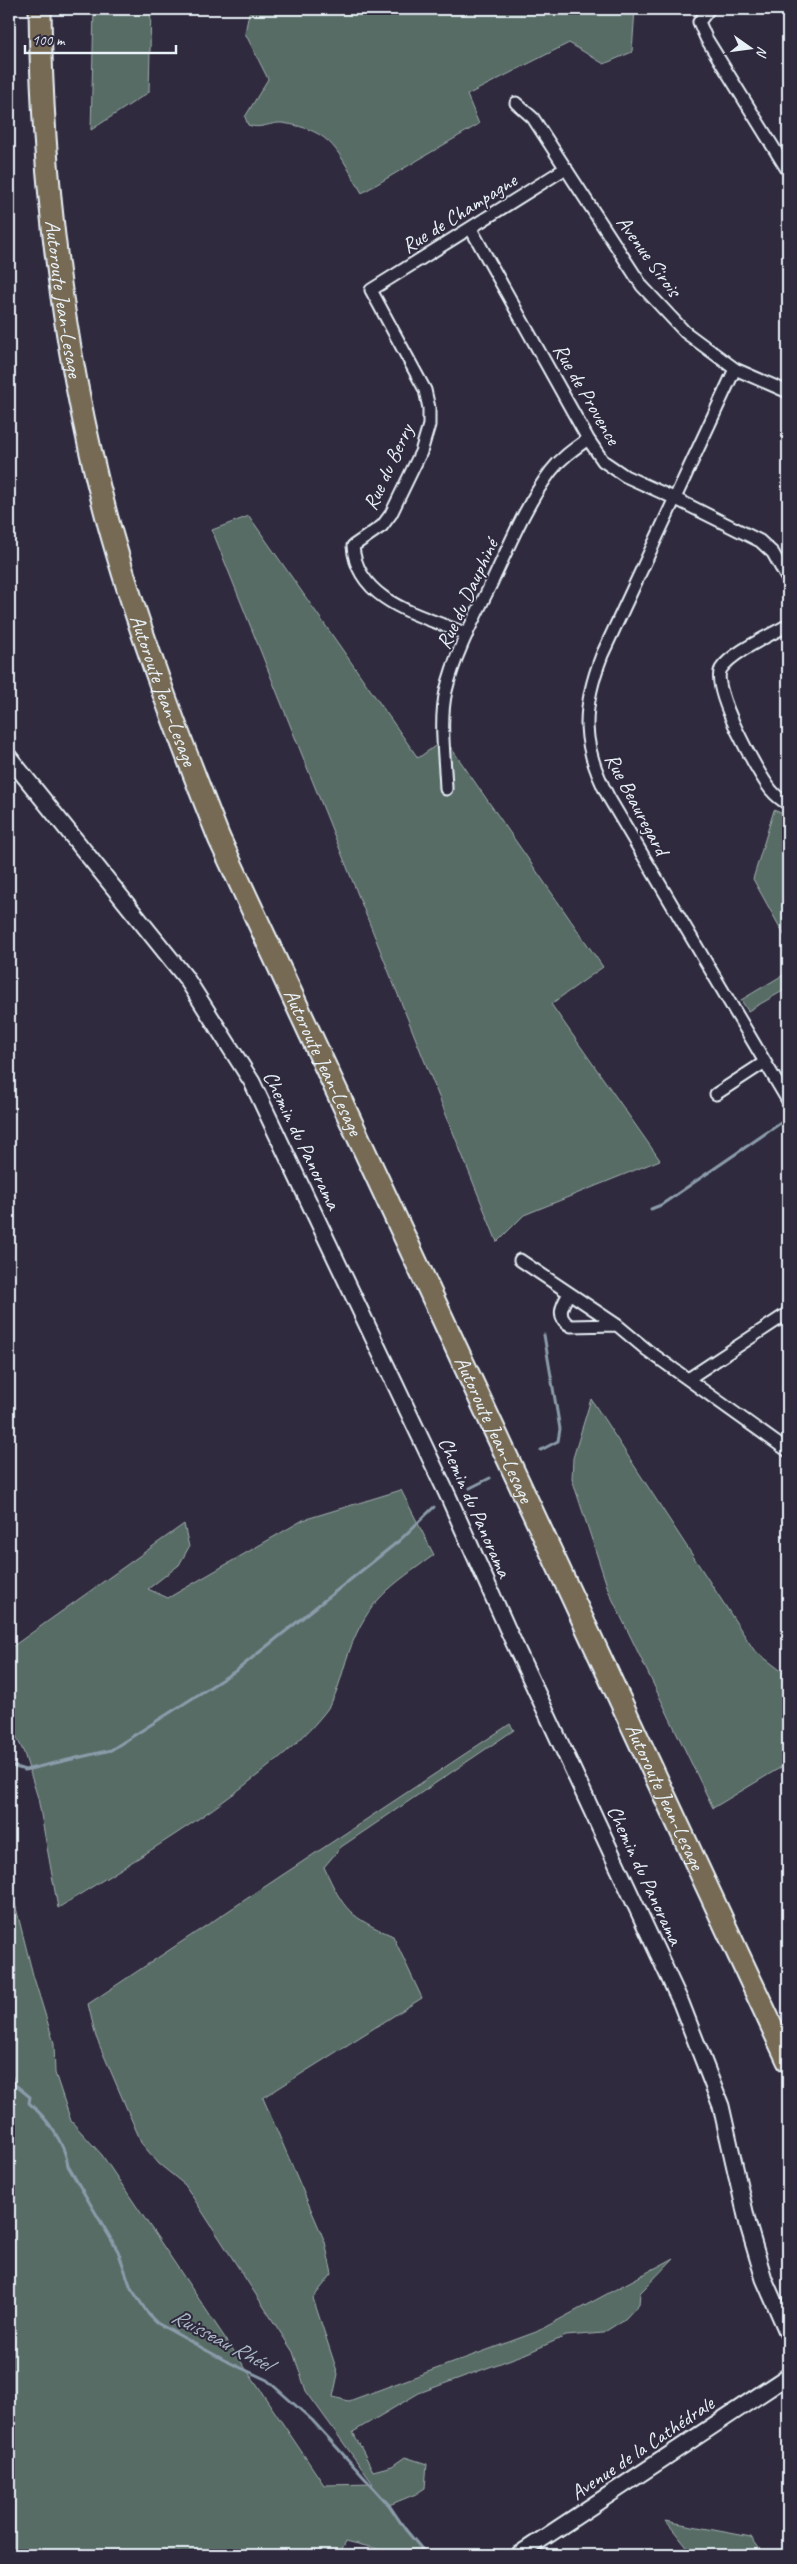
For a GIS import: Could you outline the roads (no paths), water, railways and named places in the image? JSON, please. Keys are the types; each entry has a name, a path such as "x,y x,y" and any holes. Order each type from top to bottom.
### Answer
{"highway":[{"name":"Autoroute Jean-Lesage","path":"40,9 47,157 62,296 82,408 107,518 152,663 219,838 788,2061"}],"street":[{"path":"709,9 699,22 706,38 788,171"},
{"name":"Avenue Sirois","path":"516,103 534,118 642,286 686,332 735,370 788,392"},
{"name":"Rue de Champagne","path":"371,290 566,168"},
{"name":"Rue de Provence","path":"471,228 588,439 603,461 625,476 676,498 760,541 773,553 788,580"},
{"name":"Rue du Berry","path":"371,290 425,390 429,408 429,426 421,452 391,514 382,526 368,537 358,540 353,546 356,566 373,590 390,603 468,634"},
{"name":"Rue Beauregard","path":"735,370 596,670 588,701 587,739 595,770 609,798 788,1101"},
{"name":"Rue du Dauphiné","path":"446,789 443,714 446,691 468,634 536,495 550,472 567,454 588,439"},
{"path":"788,625 729,660 720,670 718,682 730,715 760,773 778,798 788,804"},
{"name":"Chemin du Panorama","path":"9,757 186,978 252,1082 449,1498 507,1628 681,2003 721,2106 750,2234 764,2279 788,2334"},
{"path":"716,1094 765,1062"},
{"path":"520,1260 617,1325 647,1350 788,1451"},
{"path":"569,1294 561,1308 562,1317 566,1323 572,1326 617,1325"},
{"path":"688,1379 788,1313"},
{"name":"Avenue de la Cathédrale","path":"518,2555 788,2376"}],"waterway":[{"path":"651,1209 661,1205 788,1118"},
{"path":"541,1450 558,1441 560,1429 544,1335"},
{"path":"470,1488 490,1478"},
{"path":"9,1765 25,1770 111,1750 237,1670 400,1540 434,1507"},
{"name":"Ruisseau Rhéel","path":"12,2077 14,2084 30,2097 29,2103 48,2123 59,2140 68,2166 118,2251 131,2288 149,2315 157,2323 224,2360 267,2380 312,2420 389,2505 405,2529 427,2555"}]}
